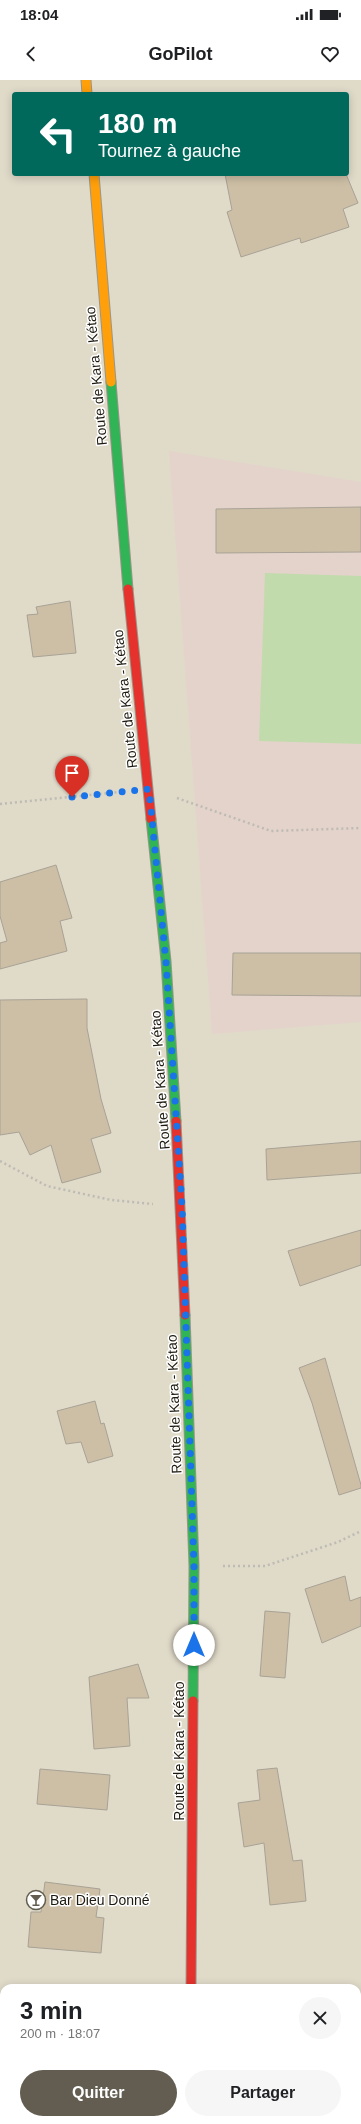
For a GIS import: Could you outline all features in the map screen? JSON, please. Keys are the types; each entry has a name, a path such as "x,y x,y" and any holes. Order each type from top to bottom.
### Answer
{"main road":[{"path":"86,80 87,92"},
{"name":"Route de Kara - Kétao","path":"94,176 134,663 149,789 166,962 182,1207 194,1566 191,1984"}],"path":[{"path":"0,804 149,789 271,831 361,827"},
{"path":"0,1161 48,1186 111,1200 182,1207"},
{"path":"194,1566 265,1566 338,1542 361,1531"}],"shaded area":[{"path":"169,451 361,482 361,1022 212,1034"}],"green space":[{"path":"265,573 361,576 361,744 259,741"}],"building":[{"path":"225,176 347,176 358,203 343,209 349,227 301,243 300,238 241,257 227,212 232,210"},
{"path":"361,507 361,552 216,553 216,509"},
{"path":"70,601 76,653 33,657 27,615 38,614 36,607"},
{"path":"56,865 72,918 60,921 67,951 0,969 0,943 7,941 0,916 0,882"},
{"path":"233,953 361,953 361,996 232,995"},
{"path":"87,999 87,1028 101,1099 111,1133 91,1139 101,1172 62,1183 51,1145 30,1155 19,1132 0,1135 0,1000"},
{"path":"361,1141 361,1173 267,1180 266,1149"},
{"path":"361,1230 361,1265 300,1286 288,1251"},
{"path":"325,1358 361,1485 361,1488 339,1495 312,1403 299,1368"},
{"path":"95,1401 101,1424 104,1423 113,1456 88,1463 81,1442 66,1444 57,1411"},
{"path":"345,1576 350,1601 361,1597 361,1626 322,1643 305,1589"},
{"path":"265,1611 290,1613 285,1678 260,1676"},
{"path":"138,1664 149,1698 127,1698 130,1746 94,1749 89,1677"},
{"path":"277,1768 293,1861 302,1860 306,1901 270,1905 264,1843 244,1847 238,1803 260,1800 257,1770"},
{"path":"40,1769 110,1775 107,1810 37,1804"},
{"path":"45,1882 100,1889 96,1917 104,1918 101,1953 28,1947 31,1912 41,1912"}],"traffic: fast":[{"path":"111,382 128,589"},
{"path":"151,819 166,961 176,1121"},
{"path":"185,1315 194,1566 193,1701"}],"traffic: slow":[{"path":"86,80 87,92"},
{"path":"94,176 111,382"}],"traffic: jam":[{"path":"128,589 151,819"},
{"path":"176,1121 185,1315"},
{"path":"191,1984 193,1701"}],"place":[{"name":"Bar Dieu Donné","path":"36,1900"}],"route":[{"path":"72,797 149,789 166,962 182,1207 184,1306 194,1566 194,1645"}]}
